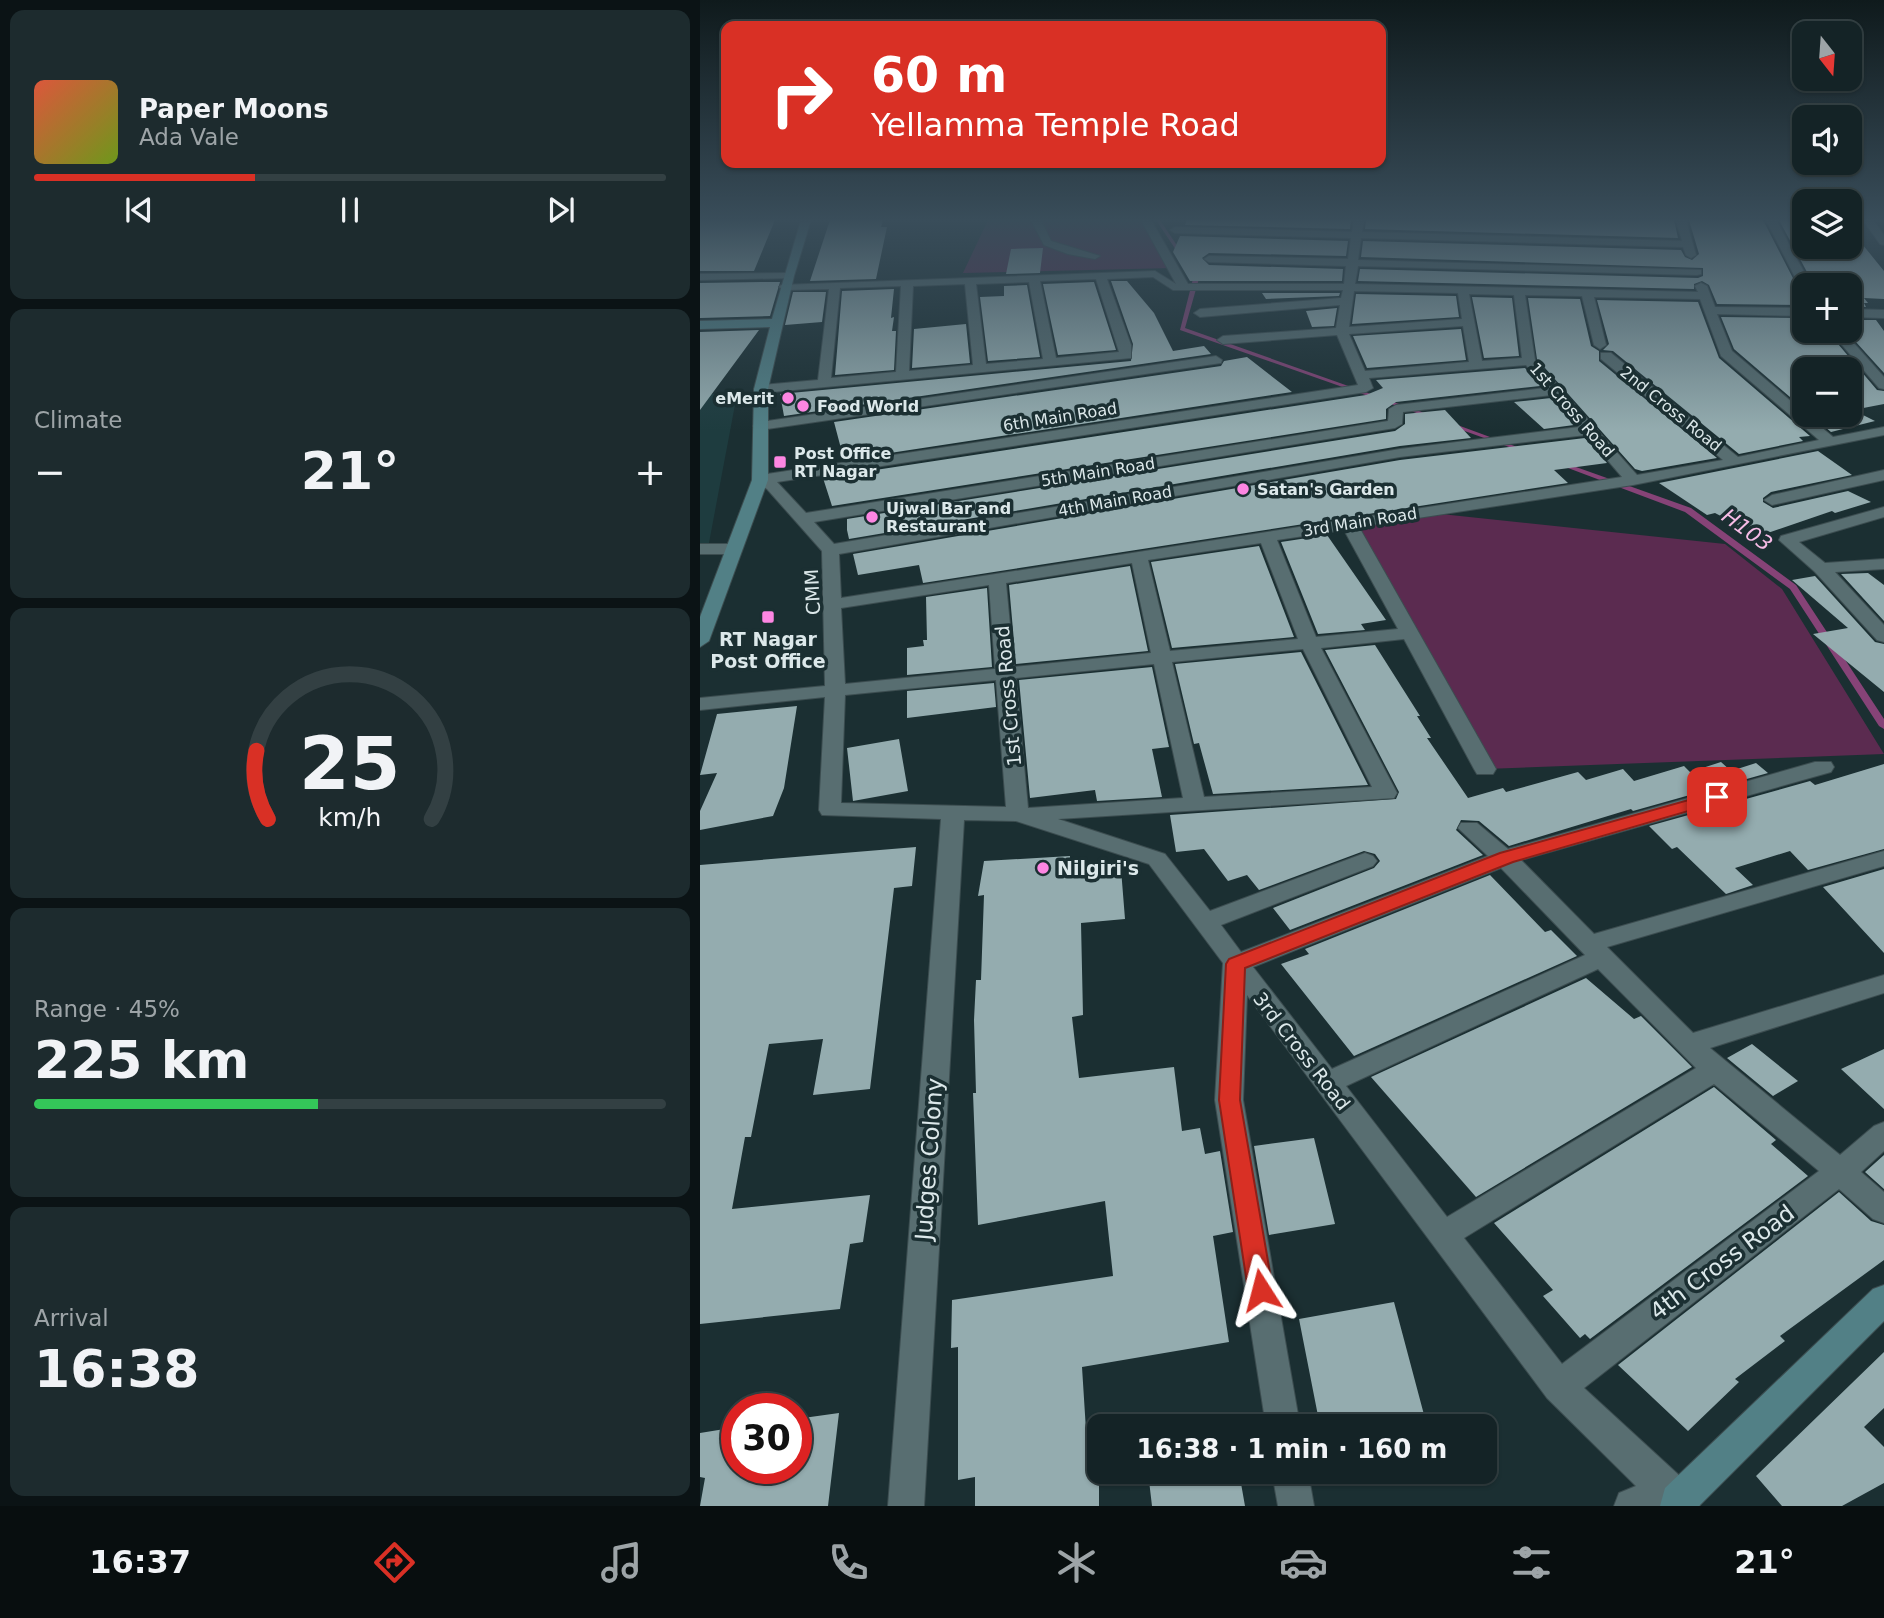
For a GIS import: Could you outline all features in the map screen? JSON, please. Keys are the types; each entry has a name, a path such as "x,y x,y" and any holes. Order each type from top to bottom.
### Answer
{"street":[{"path":"700,641 760,480 761,389 785,290"},
{"path":"824,383 834,290"},
{"path":"902,376 907,290"},
{"path":"971,290 980,369"},
{"path":"1036,290 1049,362"},
{"path":"761,389 1126,355 1125,345 1105,290"},
{"path":"1346,290 1342,332 1363,381"},
{"path":"1463,290 1476,365"},
{"path":"1479,290 1587,293 1792,311"},
{"path":"1702,290 1726,353 1830,442"},
{"name":"1st Cross Road","path":"1519,291 1529,361 1590,430 1629,481"},
{"name":"2nd Cross Road","path":"1587,293 1603,351 1735,463"},
{"path":"1200,313 1345,300"},
{"path":"1862,313 1884,314"},
{"path":"1223,340 1469,322"},
{"path":"700,324 777,323"},
{"path":"1847,343 1884,385"},
{"path":"760,426 1216,360"},
{"name":"6th Main Road","path":"760,480 1346,391 1363,381 1476,365 1529,361"},
{"name":"5th Main Road","path":"801,520 1396,417 1418,407 1553,391"},
{"name":"4th Main Road","path":"830,551 1399,453 1590,430"},
{"name":"3rd Main Road","path":"834,604 1629,481 1735,463 1884,431"},
{"path":"1772,500 1884,475"},
{"name":"CMM","path":"760,480 773,486 830,551 834,604 835,691"},
{"path":"1884,512 1787,540 1821,568 1884,636"},
{"path":"1349,524 1485,769"},
{"path":"1018,814 1386,793 1309,643 1267,537"},
{"path":"700,549 733,549"},
{"path":"1139,557 1195,805"},
{"path":"1821,568 1881,567"},
{"name":"1st Cross Road","path":"997,579 1018,814"},
{"path":"700,704 1410,633"},
{"name":"3rd Cross Road","path":"835,691 830,810 1018,814 1157,859 1559,1387 1677,1501"},
{"path":"1281,1414 1229,1100 1236,964 1506,858 1823,767"},
{"name":"Judges Colony","path":"906,1506 953,811"},
{"path":"1469,828 1506,858 1688,1045 1841,1171 1884,1210"},
{"path":"1327,1083 1595,951 1884,858"},
{"path":"1206,922 1365,861"},
{"path":"1688,1045 1884,984"},
{"path":"1443,1236 1716,1069"},
{"name":"4th Cross Road","path":"1559,1387 1841,1171 1884,1134"},
{"path":"1632,1506 1677,1501 1881,1307"},
{"path":"1292,1484 1296,1506"}],"shaded area":[{"path":"700,394 737,394 709,543 700,543"},
{"path":"1441,514 1725,544 1782,589 1884,754 1485,769 1357,526"}],"building":[{"path":"700,290 778,290 770,316 700,318"},
{"path":"894,290 891,318 894,317 892,331 896,331 894,370 835,375 842,291"},
{"path":"1004,290 1028,290 1040,357 988,361 980,297 1004,296"},
{"path":"1044,290 1097,290 1116,350 1058,355"},
{"path":"1114,290 1135,290 1154,313 1173,351 1204,346 1211,354 784,416 780,394 1131,361 1133,344"},
{"path":"1711,290 1792,290 1792,305 1717,304"},
{"path":"1862,290 1884,290 1884,299 1864,298 1868,303 1864,303 1866,307 1862,307"},
{"path":"793,292 826,292 822,322 785,325"},
{"path":"1262,293 1340,293 1339,296 1266,299"},
{"path":"1356,294 1456,296 1459,317 1352,324"},
{"path":"1472,297 1512,298 1519,356 1484,358"},
{"path":"1528,298 1580,299 1591,346 1599,351 1599,361 1717,458 1642,471 1635,469 1537,359"},
{"path":"1597,300 1698,302 1719,358 1792,421 1792,427 1800,427 1810,436 1799,437 1803,441 1739,454 1613,351 1603,350 1609,344"},
{"path":"1337,308 1334,326 1312,327 1306,311"},
{"path":"1721,317 1792,318 1792,343 1837,343 1849,357 1792,357 1792,399 1734,349"},
{"path":"1862,320 1876,320 1884,331 1884,373 1857,343 1862,343"},
{"path":"966,324 970,363 912,368 914,329"},
{"path":"1461,329 1466,360 1367,368 1353,336"},
{"path":"759,330 700,410 700,332"},
{"path":"1247,357 1292,392 844,460 834,422 1221,366 1224,361"},
{"path":"1525,368 1540,386 1396,402 1386,409 1386,419 832,506 823,478 1366,395 1383,388 1376,380"},
{"path":"1862,372 1877,390 1884,391 1884,404 1862,408"},
{"path":"1551,398 1574,425 1544,429 1514,402"},
{"path":"1445,410 1471,438 1400,446 849,539 847,530 847,519 1395,431 1405,424 1405,414"},
{"path":"1862,414 1875,421 1862,424"},
{"path":"1825,427 1851,427 1831,432"},
{"path":"1585,438 1607,463 1554,470 1568,483 923,583 919,565 858,575 853,554 1400,460"},
{"path":"1818,451 1852,475 1771,492 1763,498 1763,502 1773,508 1848,491 1871,502 1835,513 1832,511 1759,536 1715,513 1707,515 1659,483"},
{"path":"1327,535 1386,620 1361,624 1365,630 1318,634 1281,542"},
{"path":"1259,546 1294,637 1172,648 1151,562"},
{"path":"1130,566 1148,651 1016,664 1009,585"},
{"path":"1868,573 1884,585 1884,621 1841,574"},
{"path":"1815,576 1875,642 1884,644 1884,692 1813,634 1848,628 1792,580"},
{"path":"987,588 992,667 907,675 907,648 924,646 923,640 927,640 926,597"},
{"path":"1375,645 1420,716 1417,716 1431,738 1427,738 1468,798 1503,788 1506,792 1578,772 1586,780 1623,769 1634,781 1684,766 1690,772 1721,762 1731,771 1756,763 1768,773 1633,811 1631,809 1509,846 1479,821 1461,820 1456,830 1483,855 1290,930 1273,908 1374,868 1380,861 1375,854 1364,851 1259,890 1247,875 1228,881 1204,849 1176,852 1170,815 1396,799 1399,792 1325,650"},
{"path":"1301,652 1368,785 1213,794 1199,743 1194,744 1175,664"},
{"path":"1152,667 1169,747 1152,749 1162,797 1097,801 1095,790 1030,798 1019,680"},
{"path":"994,683 996,707 907,718 907,691"},
{"path":"797,706 784,788 773,816 700,830 700,811 717,773 700,775 717,714"},
{"path":"899,739 908,791 853,801 847,748"},
{"path":"1884,764 1884,849 1808,870 1790,851 1735,868 1753,885 1726,894 1677,847 1672,849 1649,826 1810,781 1815,785"},
{"path":"916,847 912,886 894,888 870,1089 813,1095 823,1039 769,1044 751,1137 745,1137 732,1209 870,1195 863,1242 850,1244 840,1309 700,1324 700,865"},
{"path":"1070,856 1069,874 1121,869 1125,919 1081,923 1083,1015 1072,1017 1079,1078 1174,1067 1182,1131 1200,1128 1205,1154 1220,1151 1233,1232 1213,1236 1229,1342 1082,1367 1087,1484 1099,1484 1099,1506 975,1506 975,1477 958,1480 958,1347 951,1348 952,1300 1113,1276 1105,1201 978,1225 973,1093 976,1093 974,1020 976,980 981,980 984,895 978,896 984,861"},
{"path":"1884,869 1884,953 1823,887"},
{"path":"1490,875 1545,932 1551,930 1577,956 1354,1056 1281,964 1309,954 1305,949"},
{"path":"1586,978 1634,1019 1641,1016 1692,1067 1476,1197 1371,1077"},
{"path":"1752,1044 1798,1081 1773,1096 1727,1058"},
{"path":"1884,1049 1884,1109 1841,1069"},
{"path":"1714,1087 1776,1140 1771,1144 1808,1176 1590,1339 1585,1334 1580,1338 1543,1296 1553,1290 1494,1223"},
{"path":"1314,1138 1335,1224 1269,1235 1254,1146"},
{"path":"1884,1155 1884,1189 1865,1172"},
{"path":"1839,1192 1871,1221 1884,1225 1884,1260 1780,1336 1785,1341 1735,1379 1739,1382 1688,1431 1618,1365"},
{"path":"1394,1302 1424,1414 1318,1414 1299,1319"},
{"path":"1884,1352 1884,1408 1864,1427 1884,1447 1884,1483 1842,1506 1782,1506 1756,1476"},
{"path":"839,1413 828,1506 700,1506 705,1478 700,1477 700,1433 721,1430 721,1484 812,1484 812,1417"},
{"path":"1149,1484 1241,1484 1245,1506 1152,1506"}],"waterway":[{"path":"1193,290 1182,329 1430,416"},
{"path":"1450,424 1525,451"},
{"name":"H103","path":"1562,464 1688,510 1793,587 1884,726"}],"place":[{"name":"eMerit","path":"788,398"},
{"name":"Food World","path":"803,406"},
{"name":"Post Office RT Nagar","path":"780,462"},
{"name":"Satan's Garden","path":"1243,489"},
{"name":"Ujwal Bar and Restaurant","path":"872,517"},
{"name":"RT Nagar Post Office","path":"768,617"},
{"name":"Nilgiri's","path":"1043,868"}],"route":[{"path":"1261,1290 1229,1100 1236,964 1506,858 1717,797"}]}
